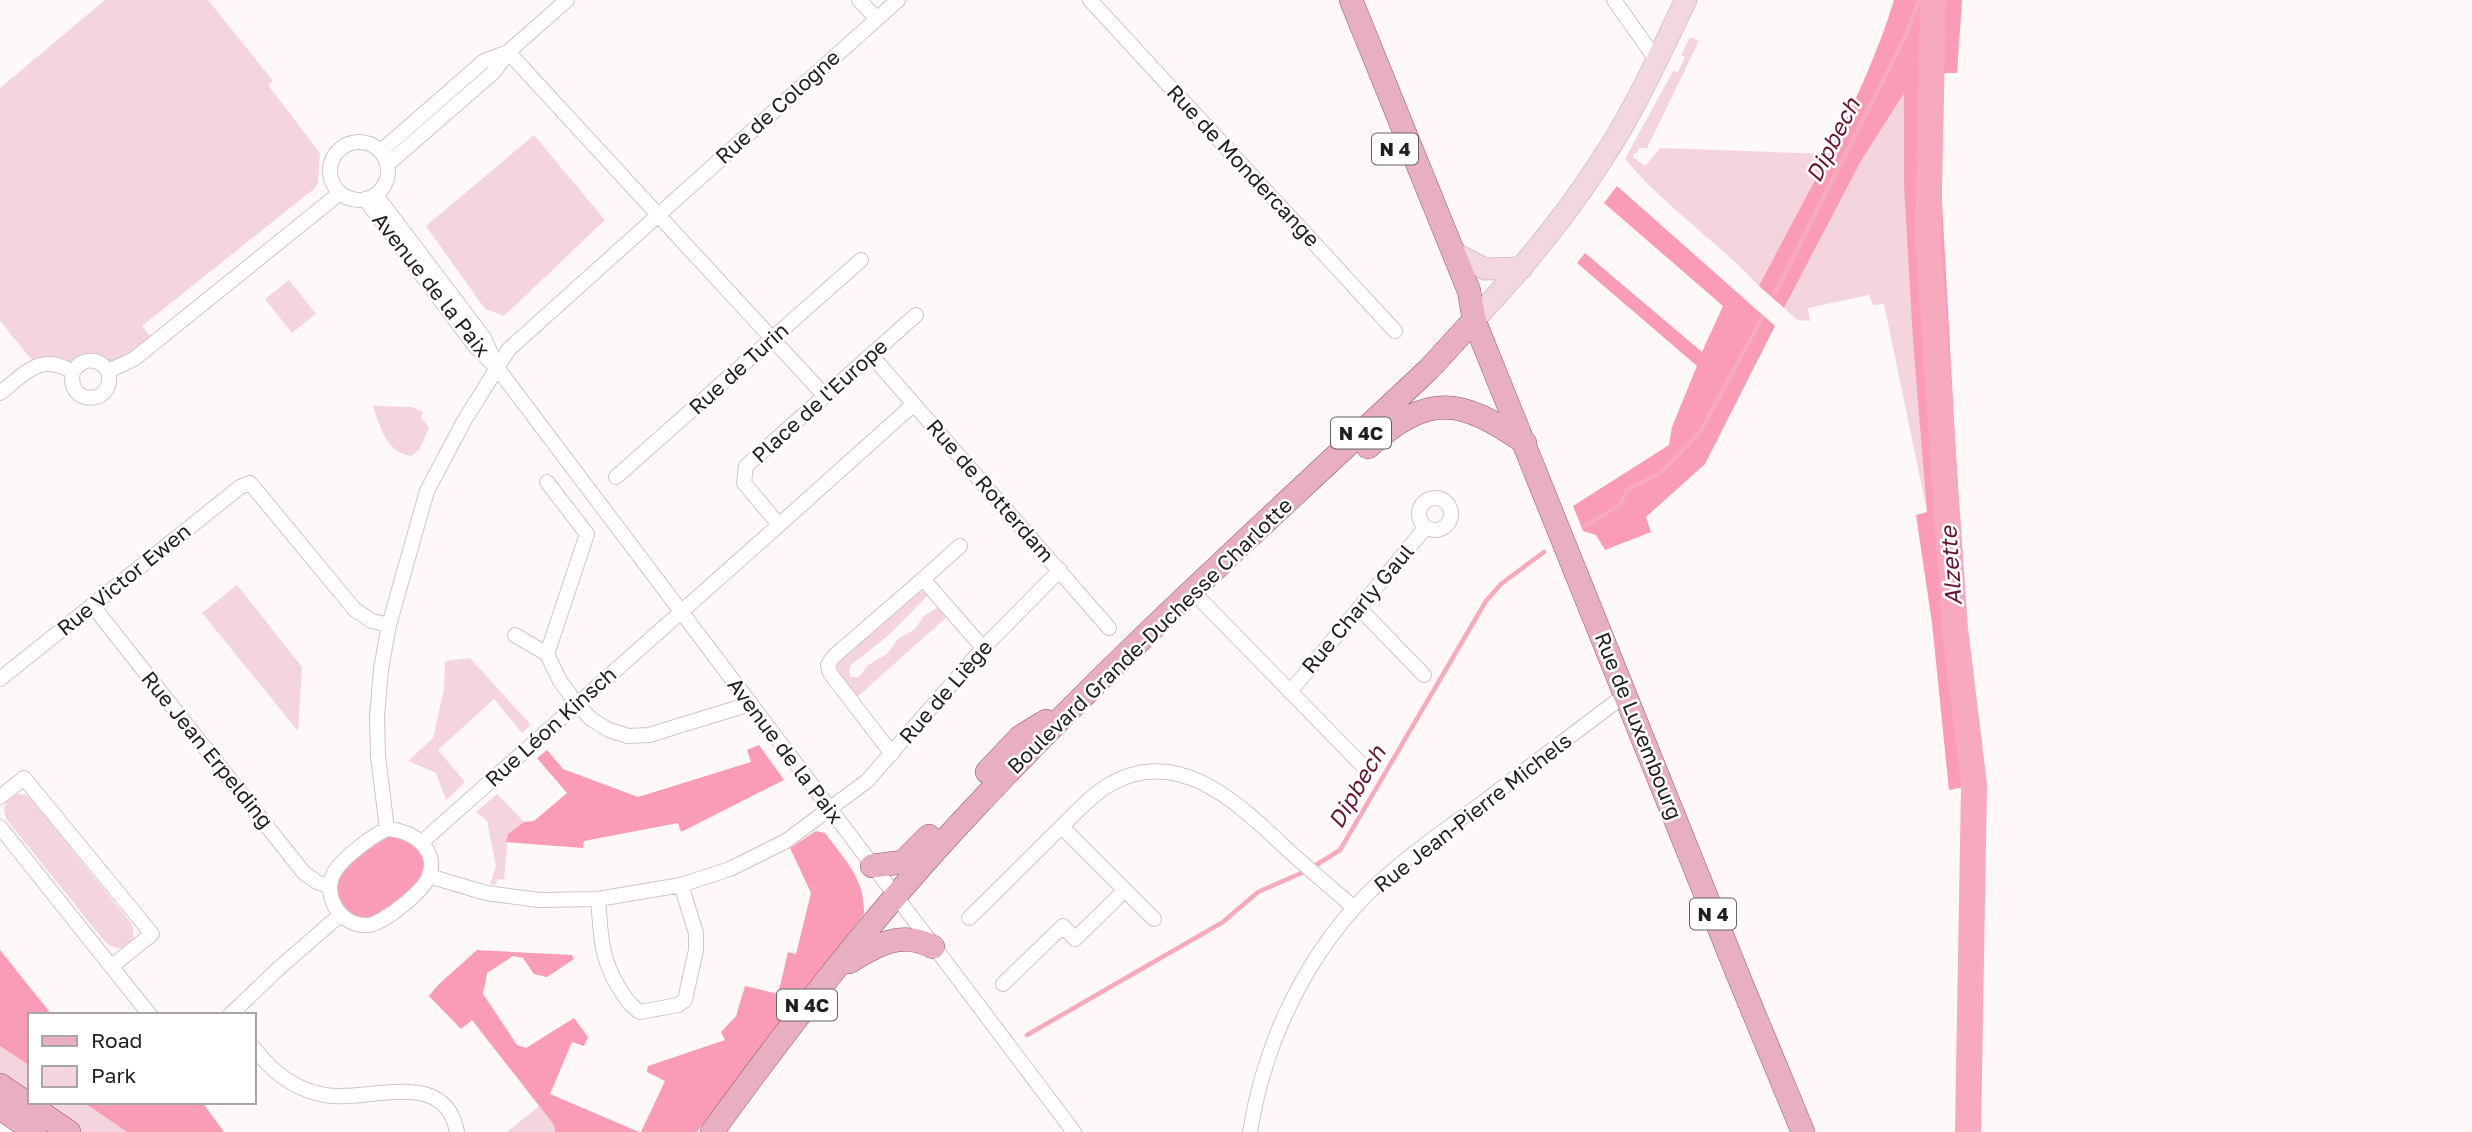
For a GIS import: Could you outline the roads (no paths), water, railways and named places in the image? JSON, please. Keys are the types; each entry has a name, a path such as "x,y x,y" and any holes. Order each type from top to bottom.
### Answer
{"main road":[{"name":"Rue de Luxembourg","path":"1334,0 1455,297 1474,320"},
{"name":"Rue de Luxembourg","path":"1351,0 1469,291 1474,320 1803,1132"},
{"path":"1474,320 1522,268 1558,223 1602,160 1657,61 1686,0"},
{"path":"1454,253 1485,269 1522,268"},
{"name":"Boulevard Grande-Duchesse Charlotte","path":"712,1132 895,897 968,815 1078,700 1429,369 1474,320"},
{"path":"1244,543 1310,500 1388,429 1414,413 1438,408 1476,413 1525,443"},
{"name":"N 4C","path":"872,866 903,862 1020,737 1078,700"},
{"path":"837,969 888,941 906,938 933,947"},
{"path":"0,1085 69,1132"},
{"path":"0,1108 35,1132"}],"street":[{"path":"384,157 484,61 508,52 566,0"},
{"path":"859,0 877,19"},
{"name":"Rue de Cologne","path":"387,829 378,756 377,717 381,668 389,625 422,503 459,430 509,349 898,0"},
{"name":"Rue de Mondercange","path":"1090,0 1395,331"},
{"path":"1616,1 1657,61"},
{"path":"508,52 825,396"},
{"path":"359,142 374,146 384,157 387,182 371,197 347,198 340,193 331,177 332,159 344,146 359,142"},
{"path":"108,371 134,359 340,193"},
{"name":"Avenue de la Paix","path":"371,197 474,345 498,369 1074,1132"},
{"name":"Rue de Turin","path":"616,478 861,260"},
{"name":"Place de l'Europe","path":"779,525 744,483 746,466 916,315"},
{"name":"Rue de Rotterdam","path":"871,355 1109,628"},
{"path":"94,360 108,371 110,384 97,397 85,398 75,390 73,372 81,362 94,360"},
{"path":"0,393 36,365 62,365 73,372"},
{"path":"681,612 914,404"},
{"path":"547,482 587,534 547,654"},
{"name":"Rue Victor Ewen","path":"0,679 240,487 250,483 355,610 372,621 389,625"},
{"name":"Rue Charly Gaul","path":"1290,691 1426,527"},
{"path":"892,754 830,673 828,665 833,657 960,546"},
{"name":"Rue de Liège","path":"681,886 730,869 786,842 867,781 984,648 1060,570"},
{"path":"923,579 984,648"},
{"path":"1192,591 1363,766"},
{"name":"Rue Jean Erpelding","path":"92,605 304,873 330,887"},
{"path":"1359,608 1424,675"},
{"name":"Rue Léon Kinsch","path":"422,842 681,612"},
{"path":"515,635 547,654 560,681 591,719 608,730 628,736 649,735 750,704"},
{"name":"Rue Jean-Pierre Michels","path":"1250,1132 1266,1060 1291,1002 1322,949 1354,908 1394,869 1625,695"},
{"path":"969,918 1107,786 1129,776 1153,771 1174,772 1195,778 1214,788 1250,814 1354,908"},
{"path":"0,797 24,778 152,934 112,967"},
{"path":"0,827 148,1013"},
{"path":"1062,827 1154,919"},
{"path":"387,829 400,829 422,842 428,852 429,876 422,887 383,921 368,925 353,923 340,915 332,902 330,887 337,867 376,834 387,829"},
{"path":"429,876 499,895 539,900 598,899 681,886 696,933 696,950 685,1000 678,1005 640,1012 631,1006 607,968 602,948 598,899"},
{"path":"1003,984 1063,926 1075,939 1125,890"},
{"path":"232,1013 340,915"},
{"path":"256,1050 280,1076 305,1091 328,1096 409,1091 428,1094 444,1105 455,1122 457,1132"}],"waterway":[{"name":"Dipbech","path":"1775,293 1906,35 1919,0"},
{"name":"Alzette","path":"1933,0 1928,238 1955,629 1974,785 1968,1132"},
{"name":"Dipbech","path":"1585,526 1620,505 1627,490 1659,474 1700,432 1762,318"},
{"name":"Dipbech","path":"1313,867 1340,850 1486,601 1501,584 1544,552"},
{"name":"Dipbech","path":"1027,1035 1223,922 1258,892 1306,871"}]}
